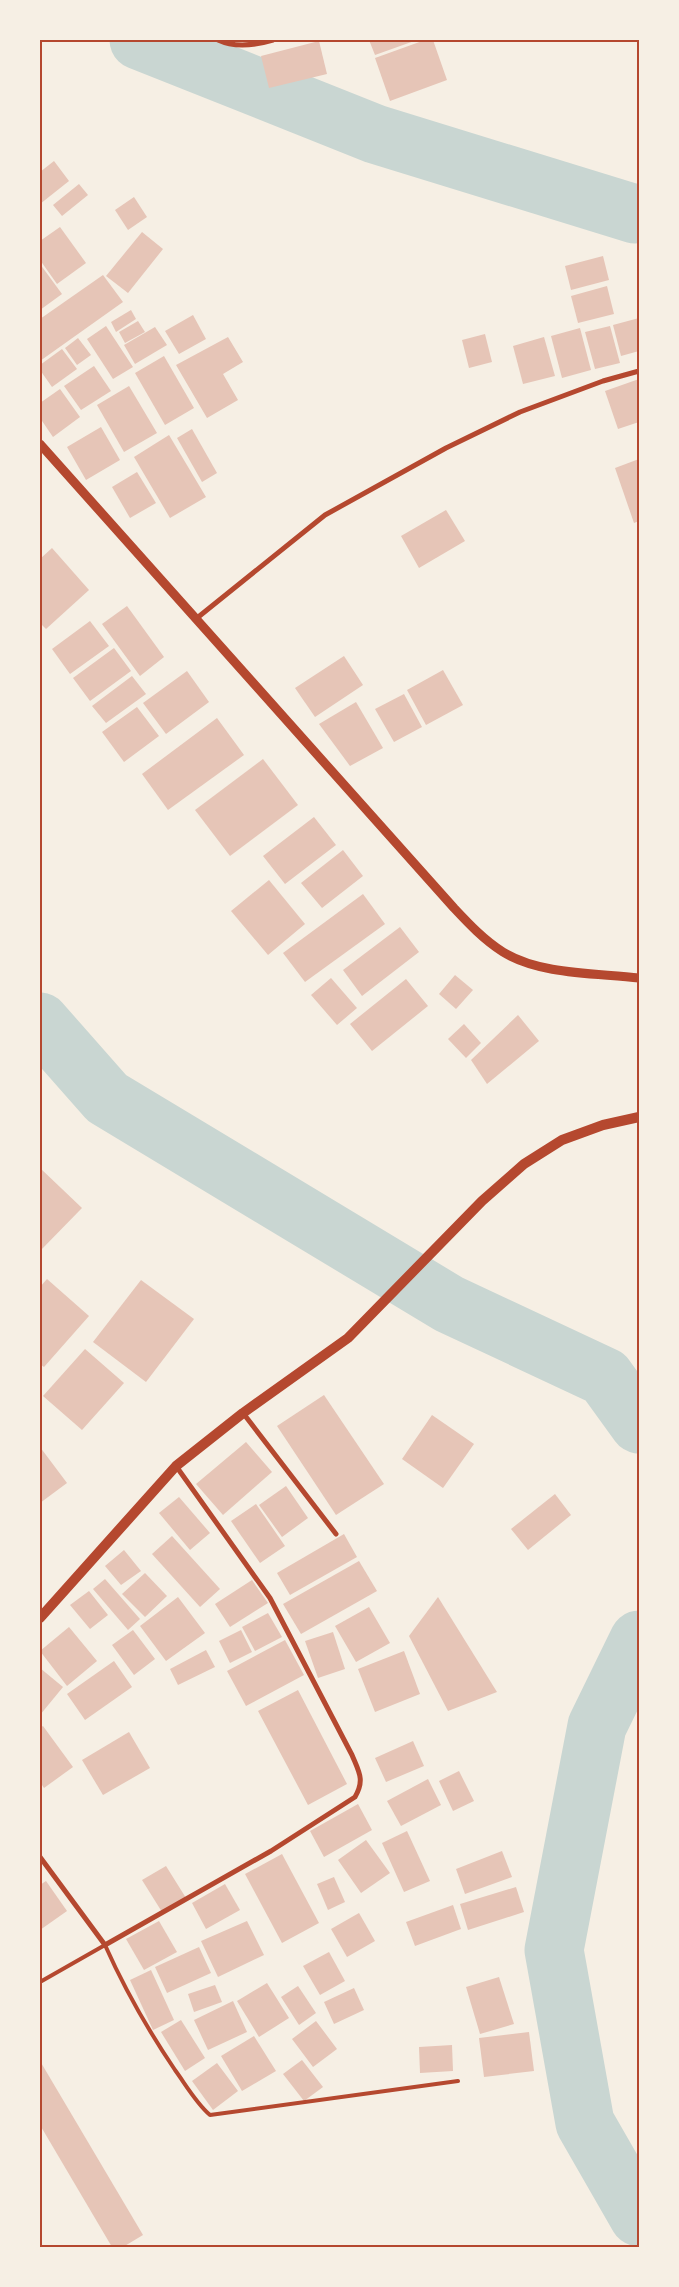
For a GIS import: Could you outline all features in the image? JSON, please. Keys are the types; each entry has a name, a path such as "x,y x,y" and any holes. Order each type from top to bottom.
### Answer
{"main road":[{"path":"41,1614 176,1466 243,1413 348,1338 482,1201 524,1164 562,1140 603,1125 639,1117"}],"street":[{"path":"218,40 225,43 258,45 273,40"},
{"path":"197,618 325,515 446,448 520,412 603,381 639,371"},
{"path":"40,444 454,908 478,932 504,952 538,967 639,978"},
{"path":"243,1413 336,1534"},
{"path":"40,1857 105,1946 278,1846 355,1797 361,1787 361,1777 352,1755 270,1598 176,1466"}],"lane":[{"path":"40,1982 105,1946 125,1991 151,2034 190,2092 210,2115 246,2112 458,2081"}],"building":[{"path":"369,40 417,40 375,55"},
{"path":"425,40 433,40 447,80 390,101 375,58"},
{"path":"319,41 327,74 269,88 261,56"},
{"path":"54,161 69,181 40,204 40,172"},
{"path":"79,184 88,195 62,216 53,205"},
{"path":"134,197 147,217 128,230 115,210"},
{"path":"60,227 86,263 57,284 40,260 40,241"},
{"path":"142,232 163,249 128,293 106,276"},
{"path":"603,256 609,280 571,290 565,266"},
{"path":"40,264 62,294 40,310"},
{"path":"103,275 123,302 40,361 40,319"},
{"path":"607,286 614,314 578,323 571,296"},
{"path":"131,310 136,319 116,332 111,322"},
{"path":"193,315 206,339 179,354 165,331"},
{"path":"639,318 639,351 621,356 613,325"},
{"path":"138,321 145,332 125,343 119,332"},
{"path":"106,326 133,367 113,379 87,339"},
{"path":"610,326 620,363 595,369 585,332"},
{"path":"155,327 167,345 135,364 124,345"},
{"path":"580,328 591,370 562,378 551,336"},
{"path":"485,334 492,362 469,368 462,340"},
{"path":"228,337 243,362 223,374 238,400 207,418 176,365"},
{"path":"544,337 555,376 523,384 513,346"},
{"path":"78,338 91,355 77,365 65,348"},
{"path":"62,349 77,369 52,387 40,370 40,365"},
{"path":"164,356 194,408 165,425 135,373"},
{"path":"94,366 111,391 81,410 64,386"},
{"path":"639,379 639,422 618,429 605,391"},
{"path":"129,386 157,433 124,452 97,405"},
{"path":"60,389 80,417 53,437 40,418 40,403"},
{"path":"101,427 120,460 86,480 67,447"},
{"path":"192,429 217,473 202,482 177,438"},
{"path":"169,435 206,497 170,518 134,457"},
{"path":"639,459 639,521 634,523 615,468"},
{"path":"137,472 156,503 130,518 112,487"},
{"path":"446,510 465,541 419,568 401,536"},
{"path":"52,548 89,590 46,629 40,623 40,559"},
{"path":"127,606 164,657 140,676 102,624"},
{"path":"90,621 109,646 70,674 52,649"},
{"path":"114,648 131,671 90,701 73,678"},
{"path":"344,656 363,685 315,717 295,688"},
{"path":"443,670 463,705 426,725 407,690"},
{"path":"187,671 209,702 166,734 143,703"},
{"path":"132,676 146,694 106,723 92,706"},
{"path":"404,694 422,727 394,742 375,709"},
{"path":"356,702 383,748 350,766 319,724"},
{"path":"137,707 159,736 124,762 102,732"},
{"path":"217,718 244,755 168,810 142,774"},
{"path":"263,759 298,805 230,856 195,810"},
{"path":"314,817 336,845 285,884 263,856"},
{"path":"343,850 363,876 322,908 301,883"},
{"path":"269,880 305,924 268,955 231,911"},
{"path":"363,894 385,924 305,982 283,953"},
{"path":"400,927 419,952 362,996 343,970"},
{"path":"455,975 473,990 456,1009 439,994"},
{"path":"331,978 357,1008 337,1025 311,995"},
{"path":"406,979 428,1006 372,1051 350,1024"},
{"path":"518,1015 539,1041 487,1084 471,1060"},
{"path":"464,1024 481,1043 466,1058 448,1039"},
{"path":"40,1168 82,1208 40,1251"},
{"path":"47,1279 89,1316 44,1367 40,1364 40,1287"},
{"path":"141,1280 194,1319 146,1382 93,1342"},
{"path":"85,1349 124,1383 82,1430 43,1396"},
{"path":"324,1395 384,1484 336,1515 277,1426"},
{"path":"432,1415 474,1444 443,1488 402,1459"},
{"path":"246,1442 272,1472 223,1515 196,1484"},
{"path":"40,1447 67,1483 40,1503"},
{"path":"286,1486 308,1518 282,1537 259,1505"},
{"path":"555,1494 571,1515 528,1550 511,1529"},
{"path":"179,1497 210,1533 190,1550 159,1513"},
{"path":"256,1504 285,1546 260,1563 231,1521"},
{"path":"344,1534 357,1557 290,1595 277,1573"},
{"path":"172,1536 220,1589 200,1607 152,1554"},
{"path":"124,1550 141,1571 121,1585 105,1566"},
{"path":"359,1561 377,1591 301,1634 283,1604"},
{"path":"145,1573 167,1596 145,1617 122,1594"},
{"path":"105,1579 140,1619 128,1630 93,1589"},
{"path":"252,1580 268,1603 230,1627 215,1604"},
{"path":"89,1591 108,1615 90,1629 70,1605"},
{"path":"178,1597 205,1633 166,1661 140,1626"},
{"path":"438,1597 497,1692 448,1711 409,1636"},
{"path":"369,1607 390,1643 356,1662 335,1626"},
{"path":"268,1613 282,1637 255,1651 242,1627"},
{"path":"69,1627 97,1661 67,1686 40,1651"},
{"path":"133,1630 155,1659 134,1675 112,1645"},
{"path":"241,1630 252,1652 230,1663 219,1641"},
{"path":"333,1632 345,1669 318,1678 305,1641"},
{"path":"285,1640 304,1675 246,1706 227,1671"},
{"path":"206,1650 215,1667 178,1685 170,1669"},
{"path":"404,1651 420,1694 375,1712 358,1669"},
{"path":"114,1661 132,1687 85,1720 67,1694"},
{"path":"40,1668 63,1687 40,1715"},
{"path":"298,1690 347,1784 308,1805 258,1711"},
{"path":"43,1726 73,1767 44,1788 40,1782 40,1728"},
{"path":"129,1732 150,1768 103,1795 82,1760"},
{"path":"413,1741 424,1766 386,1782 375,1758"},
{"path":"459,1771 474,1801 453,1811 439,1781"},
{"path":"428,1779 441,1805 401,1826 387,1801"},
{"path":"358,1804 372,1830 324,1857 310,1831"},
{"path":"407,1831 430,1881 404,1892 382,1843"},
{"path":"366,1840 390,1873 361,1893 338,1860"},
{"path":"502,1851 512,1877 465,1894 456,1869"},
{"path":"282,1854 319,1923 282,1943 245,1874"},
{"path":"166,1866 186,1898 162,1912 142,1880"},
{"path":"334,1877 345,1902 328,1910 317,1884"},
{"path":"46,1881 67,1911 40,1930 40,1885"},
{"path":"225,1884 240,1910 206,1929 192,1903"},
{"path":"516,1887 524,1912 468,1930 460,1904"},
{"path":"453,1905 461,1929 415,1946 406,1922"},
{"path":"359,1913 375,1941 347,1957 331,1929"},
{"path":"159,1921 177,1952 144,1970 126,1939"},
{"path":"247,1921 264,1955 218,1977 201,1941"},
{"path":"199,1947 211,1973 167,1993 155,1967"},
{"path":"329,1952 345,1981 320,1995 303,1966"},
{"path":"151,1970 174,2020 153,2030 130,1980"},
{"path":"499,1977 514,2024 480,2034 466,1987"},
{"path":"267,1983 289,2018 259,2037 237,2001"},
{"path":"215,1985 222,2002 194,2012 188,1994"},
{"path":"298,1986 316,2013 299,2025 281,1997"},
{"path":"354,1988 364,2010 334,2024 324,2002"},
{"path":"233,2001 247,2032 208,2050 194,2020"},
{"path":"181,2020 205,2058 185,2071 161,2032"},
{"path":"316,2021 337,2049 313,2067 292,2039"},
{"path":"529,2032 534,2071 484,2077 479,2038"},
{"path":"254,2036 276,2071 242,2091 221,2056"},
{"path":"452,2045 453,2071 420,2073 419,2047"},
{"path":"302,2060 323,2087 304,2101 283,2074"},
{"path":"40,2061 143,2235 123,2247 112,2247 40,2125"},
{"path":"217,2063 238,2091 213,2110 192,2081"}],"waterway":[{"path":"139,40 375,134 635,214 639,213"},
{"path":"40,1022 107,1098 449,1304 605,1377 639,1424"},
{"path":"639,1640 597,1726 554,1950 585,2123 639,2217"}]}
